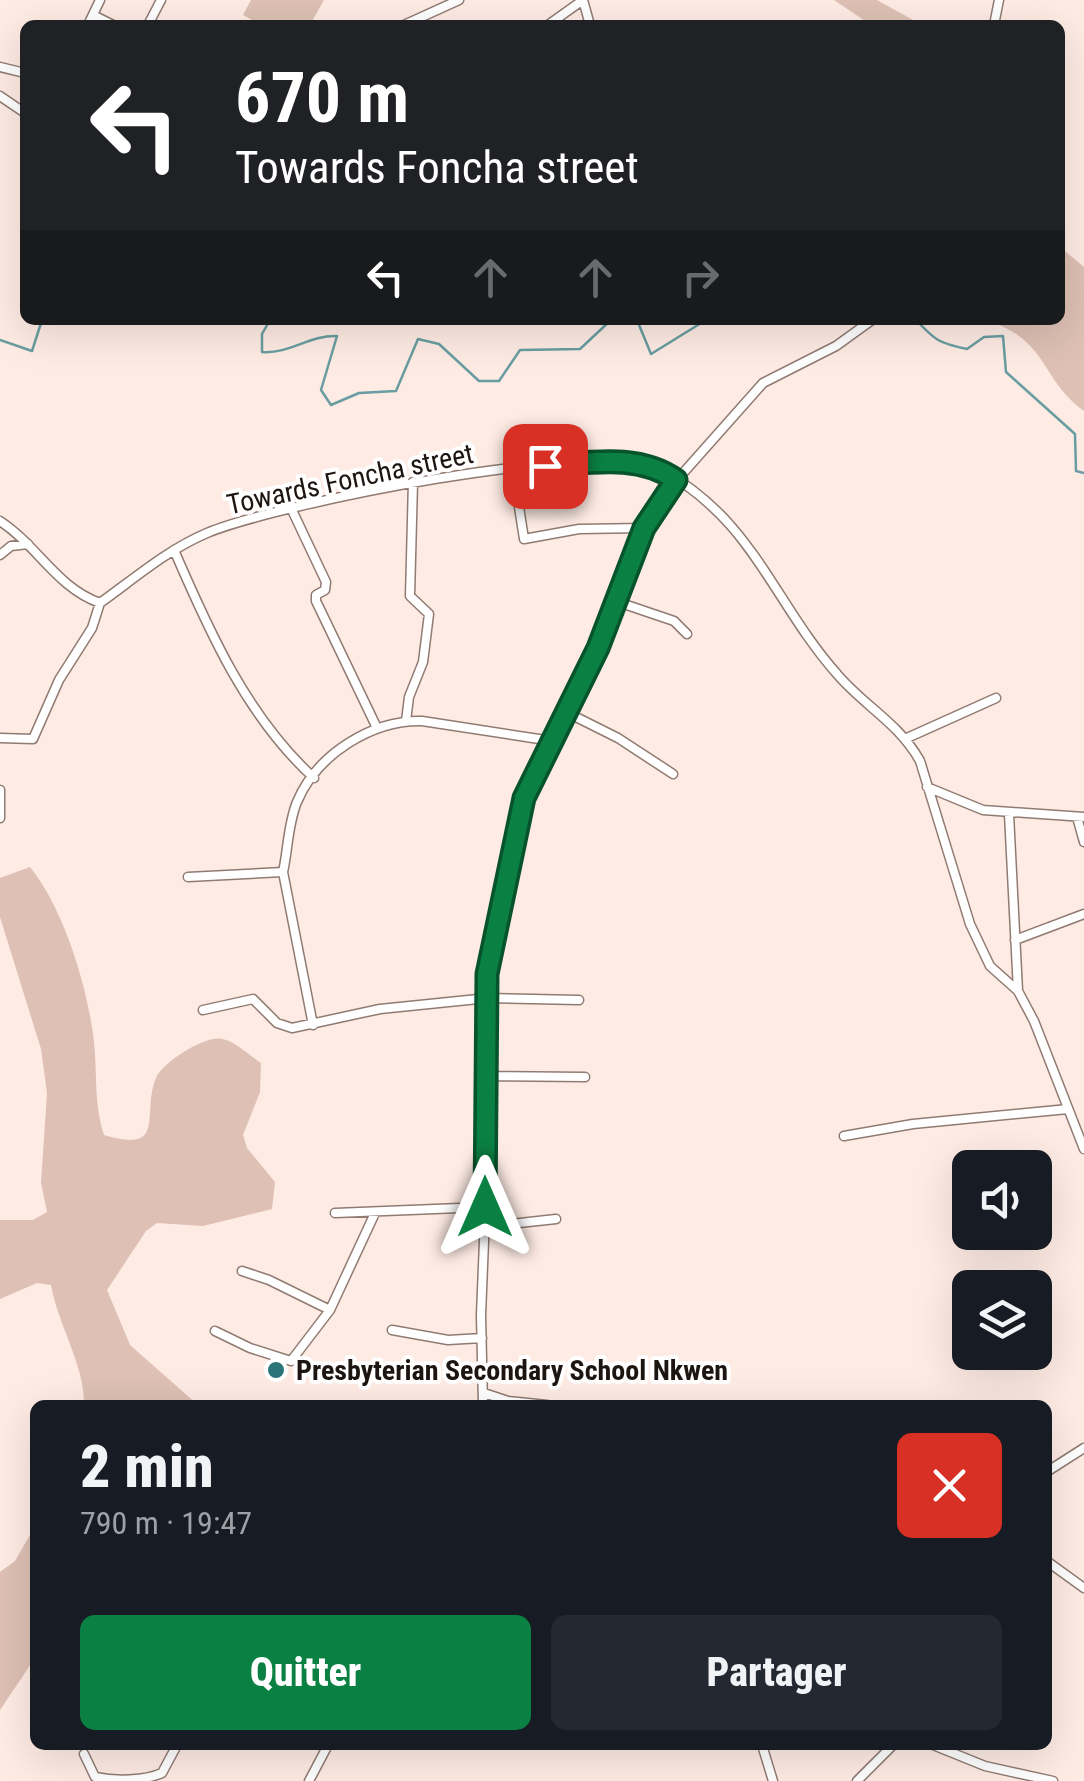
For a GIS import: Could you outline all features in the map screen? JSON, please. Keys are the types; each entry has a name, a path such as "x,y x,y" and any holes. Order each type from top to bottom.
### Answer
{"street":[{"path":"90,20 100,0"},
{"path":"415,20 459,0"},
{"path":"555,20 583,0"},
{"path":"93,15 103,20"},
{"path":"484,1400 489,955 524,798 598,648 644,528 676,480 763,382 836,346 865,325"},
{"name":"Towards Foncha street","path":"100,603 174,550 210,532 291,508 413,482 514,468 632,463 651,466 676,480 741,533 835,673 908,738 920,760 983,953 1001,978 1018,991 1084,1149"},
{"path":"514,468 524,539 579,529 644,528"},
{"path":"406,721 409,697 423,662 429,614 410,596 413,482"},
{"path":"291,508 326,582 316,601 377,728"},
{"path":"0,520 66,585 100,603 92,628 58,680 33,739 0,738"},
{"path":"0,555 11,546 28,544"},
{"path":"174,550 234,676 292,758 314,778"},
{"path":"615,600 674,621 687,634"},
{"path":"908,738 996,698"},
{"path":"566,712 618,738 673,774"},
{"path":"313,1026 283,872 297,802 314,778 352,740 377,728 406,721 480,728 552,741"},
{"path":"927,786 971,806 1008,814 1081,817 1084,842"},
{"path":"0,790 0,818"},
{"path":"1008,814 1018,991"},
{"path":"188,877 283,872"},
{"path":"1015,940 1084,914"},
{"path":"203,1010 253,1000 283,1027 313,1026 380,1010 488,998 579,1000"},
{"path":"486,1076 584,1076"},
{"path":"844,1136 913,1124 1068,1109"},
{"path":"335,1213 485,1207"},
{"path":"216,1331 250,1348 291,1361 330,1310 375,1213"},
{"path":"483,1228 556,1219"},
{"path":"242,1271 270,1280 330,1310"},
{"path":"392,1330 448,1340 482,1338"},
{"path":"484,1394 502,1400"},
{"path":"1052,1468 1084,1448"},
{"path":"1052,1565 1084,1588"},
{"path":"84,1754 95,1777 107,1781 137,1780 170,1766 175,1750"},
{"path":"310,1781 326,1750"},
{"path":"764,1750 774,1781"},
{"path":"857,1781 888,1750"},
{"path":"945,1750 985,1766 1053,1781"}],"shaded area":[{"path":"251,0 324,0 313,20 252,20 243,15"},
{"path":"834,0 877,0 913,20 864,20"},
{"path":"1065,251 1084,267 1084,411 1059,386 1033,348 998,325 1065,325"},
{"path":"30,867 63,924 85,992 104,1135 137,1139 145,1135 156,1078 166,1065 205,1041 227,1040 261,1063 260,1092 243,1135 247,1148 275,1182 272,1209 203,1226 157,1223 146,1231 107,1290 130,1345 192,1400 84,1400 76,1360 51,1285 37,1283 0,1299 0,1220 33,1220 47,1212 41,1183 47,1093 41,1049 0,917 0,878"},
{"path":"30,1535 30,1665 0,1710 0,1572 15,1561"}],"waterway":[{"path":"0,340 32,351 40,325"},
{"path":"267,325 262,334 262,352 337,336 321,390 331,405 359,393 396,391 418,339 439,344 479,381 499,381 520,350 580,349 606,325"},
{"path":"639,325 651,354 698,325"},
{"path":"921,325 938,340 967,349 984,337 1003,336 1006,372 1075,434 1076,471 1084,473"}],"place":[{"name":"Presbyterian Secondary School Nkwen","path":"276,1370"}],"route":[{"path":"485,1207 487,974 524,798 532,775 598,648 644,528 676,480 662,470 632,463 545,466"}]}
